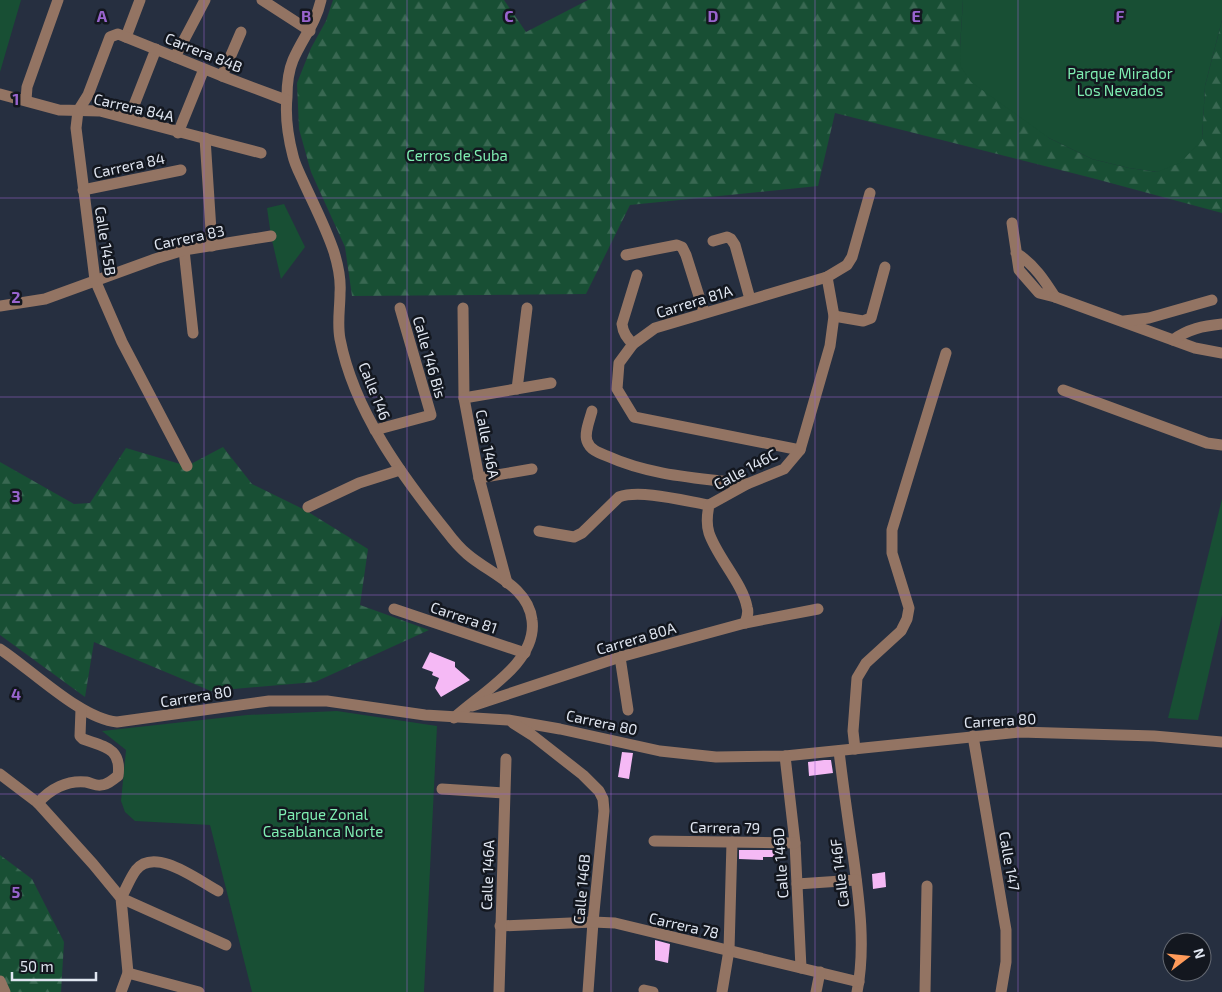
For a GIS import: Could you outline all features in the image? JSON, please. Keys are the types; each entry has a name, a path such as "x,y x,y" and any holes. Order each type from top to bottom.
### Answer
{"street":[{"path":"26,100 27,87 58,0"},
{"path":"126,37 140,0"},
{"path":"175,57 205,0"},
{"path":"262,0 310,31"},
{"name":"Calle 146","path":"321,0 310,31 292,61 288,76 286,100 288,132 293,158 329,238 339,274 338,324 341,342 352,378 375,430 400,470 448,534 467,554 518,592 527,603 531,612 532,633 530,644 525,653 502,678 454,718"},
{"path":"222,76 241,32"},
{"name":"Carrera 84B","path":"110,37 118,34 286,100"},
{"name":"Calle 145B","path":"110,37 88,95 78,110 76,128 95,280 122,342 187,466"},
{"path":"129,118 156,49"},
{"path":"178,132 204,69"},
{"name":"Carrera 84A","path":"0,94 59,110 100,111 261,153"},
{"path":"205,138 212,246"},
{"name":"Carrera 84","path":"83,190 181,170"},
{"name":"Carrera 81A","path":"800,450 684,428 634,416 617,389 619,363 634,344 655,328 827,277 847,265 852,257 870,193"},
{"path":"1012,223 1019,270 1039,293 1055,297 1195,348 1222,353"},
{"name":"Carrera 83","path":"0,306 45,299 184,250 271,236"},
{"path":"713,241 727,237 735,245 750,299"},
{"path":"626,255 677,245 682,247 686,254 704,312"},
{"path":"184,250 193,332"},
{"path":"834,316 863,321 871,318 885,267"},
{"path":"634,344 626,336 622,324 637,275"},
{"name":"Calle 146C","path":"745,622 748,615 742,594 709,532 707,520 709,505 746,484 784,469 800,450 830,346 834,316 827,277"},
{"path":"1122,322 1149,318 1212,300"},
{"name":"Calle 146 Bis","path":"375,430 431,414 400,308"},
{"name":"Calle 146A","path":"463,308 464,398 479,478 507,583"},
{"path":"517,389 527,308"},
{"path":"1173,340 1183,333 1194,329 1222,324"},
{"path":"855,750 853,731 857,678 866,663 901,631 907,619 909,608 892,552 892,530 946,353"},
{"path":"464,398 551,383"},
{"path":"1063,390 1207,442 1222,445"},
{"path":"592,411 586,437 587,443 592,450 630,466 661,473 746,484"},
{"path":"479,478 532,469"},
{"path":"308,507 360,483 400,470"},
{"path":"539,531 574,537 582,533 619,497 627,494 639,494 709,505"},
{"name":"Carrera 81","path":"394,609 525,653"},
{"name":"Carrera 80A","path":"465,708 620,657 745,622 818,609"},
{"name":"Carrera 80","path":"0,649 81,709 107,721 117,722 269,701 327,701 454,718 508,720 560,728 660,751 689,755 786,756 1020,732 1075,732 1222,742"},
{"path":"620,657 628,710"},
{"path":"38,802 47,792 56,787 76,781 101,786 118,776 120,765 117,755 109,748 83,740 80,736 81,709"},
{"name":"Calle 146B","path":"508,720 532,735 583,775 599,791 603,799 604,810 588,992"},
{"name":"Calle 147","path":"973,736 1006,930 1006,962 1001,992"},
{"name":"Calle 146F","path":"839,751 856,880 861,935 858,987"},
{"name":"Calle 146D","path":"786,756 795,843 801,968"},
{"name":"Calle 146A","path":"499,992 506,759"},
{"path":"0,774 38,802 121,898 226,945"},
{"path":"442,789 504,793"},
{"name":"Carrera 79","path":"654,842 795,843"},
{"path":"722,992 729,950 732,842"},
{"path":"122,992 128,974 121,898 137,869 143,864 155,861 169,863 218,892"},
{"path":"797,884 856,880"},
{"path":"925,992 927,886"},
{"name":"Carrera 78","path":"500,926 593,922 615,924 820,972 858,987"},
{"path":"816,992 820,972"},
{"path":"128,974 159,987 199,992"},
{"path":"0,981 5,992"}],"green space":[{"path":"0,0 21,0 0,72"},
{"name":"Cerros de Suba","path":"333,0 504,0 526,32 588,0 963,0 960,48 1049,138 1092,159 1129,168 1157,172 1202,140 1205,86 1222,20 1222,213 835,113 818,186 630,205 586,294 352,296 345,247 311,172 299,129 297,83 311,48 326,21"},
{"name":"Parque Mirador Los Nevados","path":"963,0 1222,0 1222,20 1205,86 1202,140 1180,163 1157,172 1129,168 1092,159 1049,138 971,82 961,67 960,48"},
{"path":"284,204 305,247 281,279 267,208"},
{"path":"223,447 252,484 305,510 368,549 360,605 429,630 315,682 211,691 94,642 85,697 0,635 0,462 74,504 90,503 126,448 187,466"},
{"path":"1222,499 1222,615 1198,720 1168,718"},
{"name":"Parque Zonal Casablanca Norte","path":"337,711 437,726 424,992 252,992 210,825 135,821 125,812 121,801 126,750 102,731 247,715"},
{"path":"0,855 32,879 64,942 61,992 0,992"}],"building":[{"path":"430,652 455,662 455,667 470,680 441,697 435,688 439,678 432,675 433,672 422,668"},
{"path":"622,752 633,753 629,779 618,777"},
{"path":"831,760 833,773 809,776 808,762"},
{"path":"739,850 778,850 778,857 763,857 763,860 739,859"},
{"path":"885,872 886,887 873,889 872,874"},
{"path":"655,940 670,944 668,963 655,960"}]}
